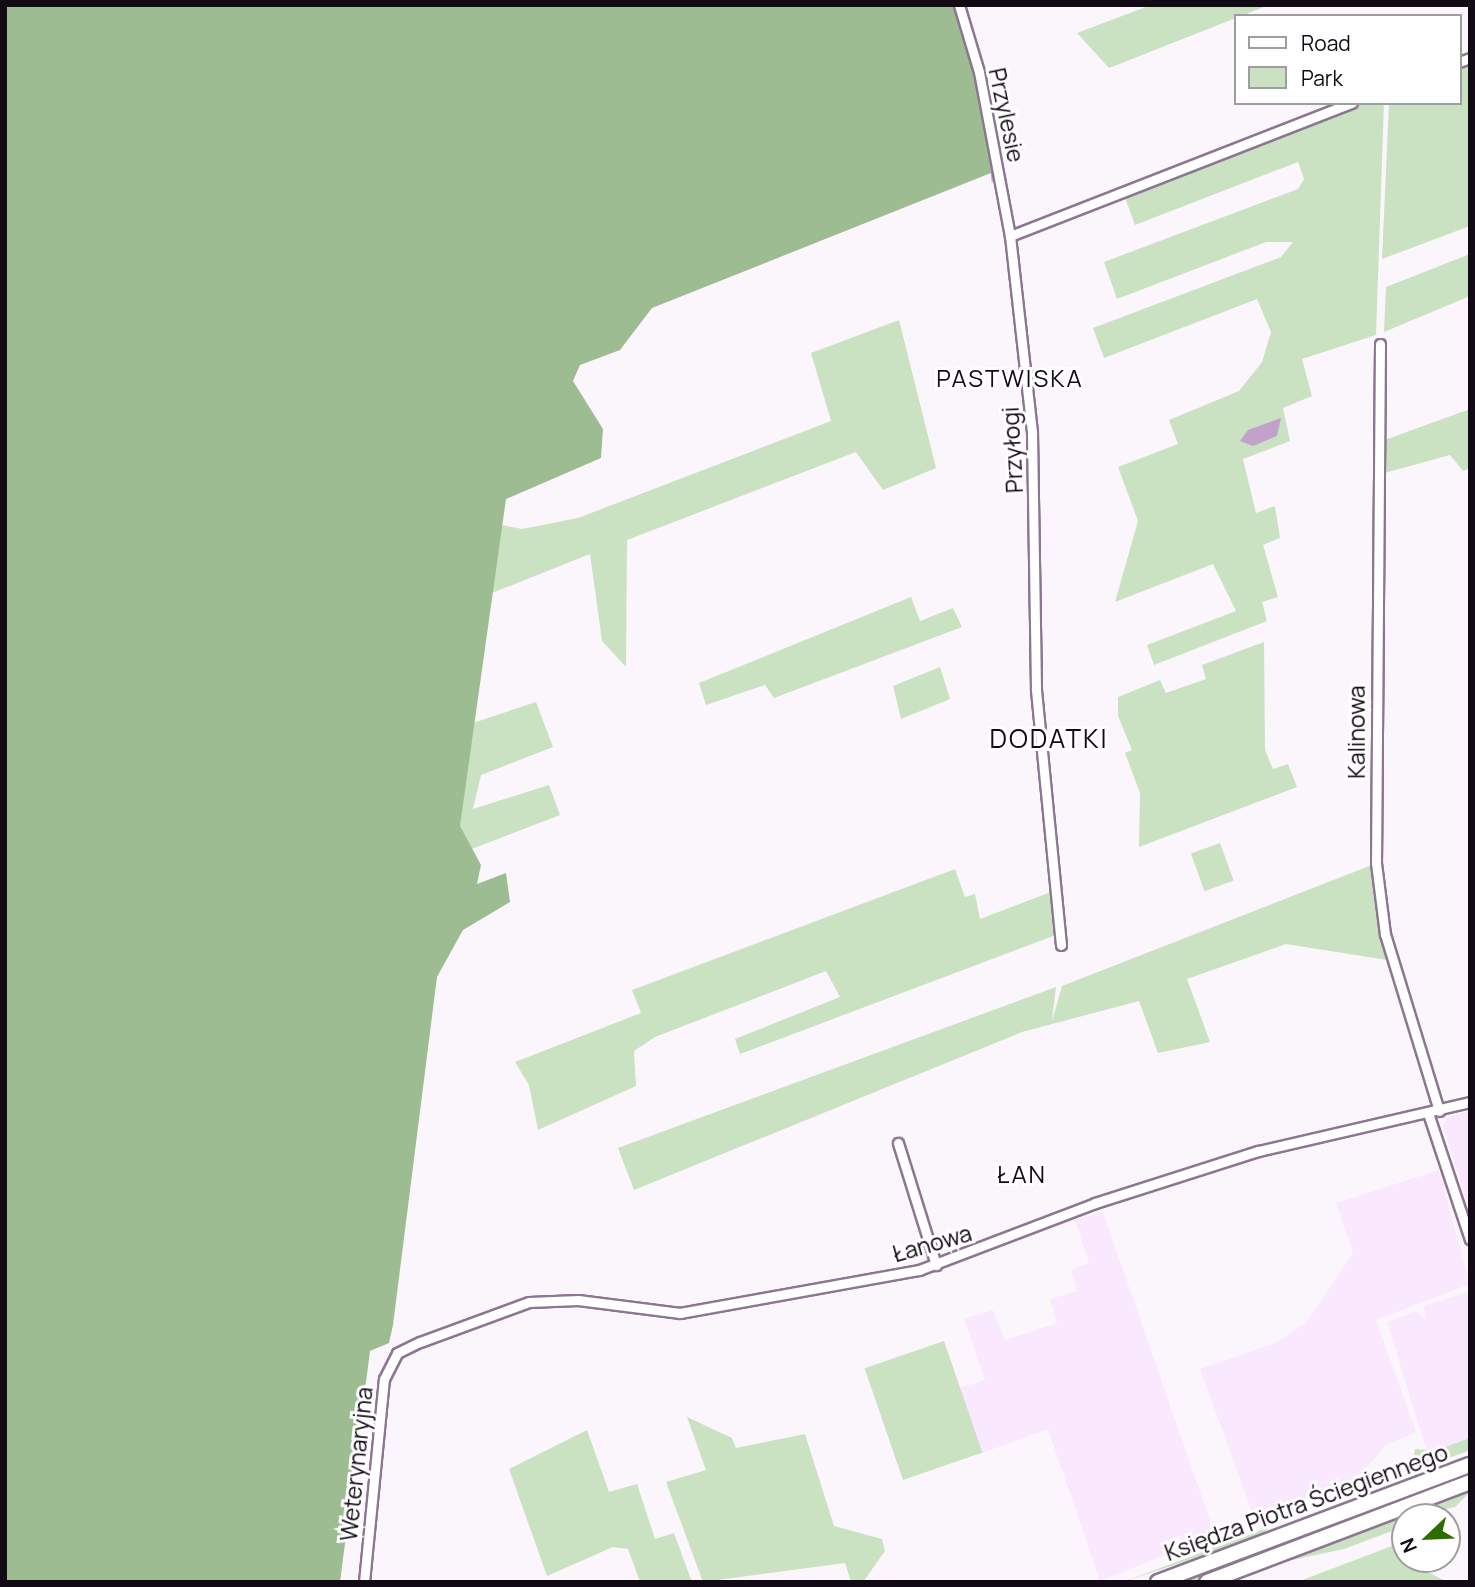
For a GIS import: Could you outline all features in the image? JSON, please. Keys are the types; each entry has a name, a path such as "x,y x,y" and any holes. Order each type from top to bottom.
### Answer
{"main road":[{"name":"Księdza Piotra Ściegiennego","path":"1158,1582 1470,1465"},
{"name":"Księdza Piotra Ściegiennego","path":"1207,1582 1470,1482"}],"street":[{"name":"Przylesie","path":"959,5 979,72 1010,236"},
{"path":"1010,236 1347,105"},
{"name":"Przyłogi","path":"1010,236 1032,432 1036,688 1061,945"},
{"name":"Kalinowa","path":"1380,344 1376,863 1384,934 1439,1111"},
{"name":"Łanowa","path":"397,1353 529,1302 578,1300 680,1313 936,1265 1095,1203 1258,1151 1470,1102"},
{"path":"1428,1113 1470,1239"},
{"path":"898,1143 936,1265"},
{"name":"Weterynaryjna","path":"364,1582 384,1379 397,1353"}],"shaded area":[{"path":"1281,418 1277,436 1253,446 1240,441 1248,430"},
{"path":"1470,1111 1470,1212 1443,1127 1447,1117"},
{"path":"1439,1170 1470,1284 1376,1320 1416,1432 1385,1446 1359,1477 1255,1520 1200,1369 1276,1343 1307,1322 1353,1253 1336,1203"},
{"path":"1103,1212 1215,1535 1100,1581 1048,1429 982,1453 960,1388 985,1380 964,1319 993,1310 1005,1340 1057,1323 1050,1299 1077,1291 1071,1270 1089,1263 1075,1220"},
{"path":"1470,1291 1470,1438 1445,1447 1430,1462 1387,1322 1417,1311 1426,1321 1424,1306"}],"green space":[{"path":"5,5 957,5 996,171 652,308 620,350 580,365 573,381 603,429 601,458 506,499 460,826 481,865 477,884 506,873 510,902 463,930 437,977 393,1325 389,1343 370,1351 340,1582 5,1582"},
{"path":"1151,5 1269,5 1246,14 1234,14 1234,19 1109,68 1077,33"},
{"path":"1470,63 1470,226 1382,259 1389,105 1461,105 1461,66"},
{"path":"1355,105 1384,105 1376,335 1302,359 1312,396 1283,408 1290,441 1243,459 1256,513 1275,506 1280,538 1263,545 1278,597 1262,602 1267,621 1154,665 1147,645 1236,611 1213,564 1115,602 1138,521 1118,467 1178,444 1169,420 1239,391 1262,362 1271,332 1257,299 1104,358 1093,328 1281,257 1293,242 1266,242 1117,299 1104,262 1298,189 1304,179 1298,162 1135,225 1124,195"},
{"path":"1470,254 1470,296 1384,332 1386,287"},
{"path":"899,320 936,468 883,490 856,452 627,540 626,667 602,641 590,554 492,593 502,525 522,529 578,518 831,421 811,353"},
{"path":"1470,409 1470,468 1463,471 1450,455 1381,474 1382,441"},
{"path":"911,597 920,621 953,608 962,627 774,698 765,685 706,705 699,683"},
{"path":"1264,642 1265,750 1273,769 1288,764 1297,787 1139,847 1140,793 1125,753 1132,750 1118,716 1118,697 1160,680 1166,693 1206,679 1202,665"},
{"path":"940,667 950,699 901,719 893,686"},
{"path":"536,702 553,747 481,775 473,809 549,785 560,815 469,850 460,826 473,723"},
{"path":"1220,843 1234,881 1205,891 1191,854"},
{"path":"1372,865 1387,960 1286,944 1187,979 1210,1042 1158,1053 1139,1001 1022,1032 634,1190 618,1148 1056,987 1052,1021 1062,986"},
{"path":"955,869 965,897 975,894 980,919 1051,892 1056,935 740,1054 735,1039 840,997 826,971 655,1037 634,1051 636,1086 538,1130 529,1085 515,1062 641,1013 632,990"},
{"path":"944,1341 982,1453 903,1480 865,1368"},
{"path":"687,1417 732,1438 736,1448 805,1434 834,1526 882,1539 885,1551 863,1582 851,1582 845,1563 703,1582 666,1482 706,1470"},
{"path":"587,1430 609,1492 637,1484 655,1539 674,1533 692,1582 640,1582 628,1549 613,1547 547,1576 509,1469"},
{"path":"1470,1438 1468,1451 1429,1465 1412,1465 1415,1449 1426,1450 1431,1461 1445,1447"},
{"path":"1470,1471 1192,1582 1174,1582"},
{"path":"1470,1492 1459,1503 1441,1503"},
{"path":"1391,1522 1391,1531 1344,1549 1287,1561"},
{"path":"1269,1527 1261,1536 1123,1582"},
{"path":"1391,1546 1391,1573 1430,1573 1447,1582 1297,1582"}],"waterway":[{"path":"991,158 993,180"}],"district":[{"name":"PASTWISKA","path":"1010,378"},
{"name":"DODATKI","path":"1049,739"},
{"name":"ŁAN","path":"1022,1174"}]}
